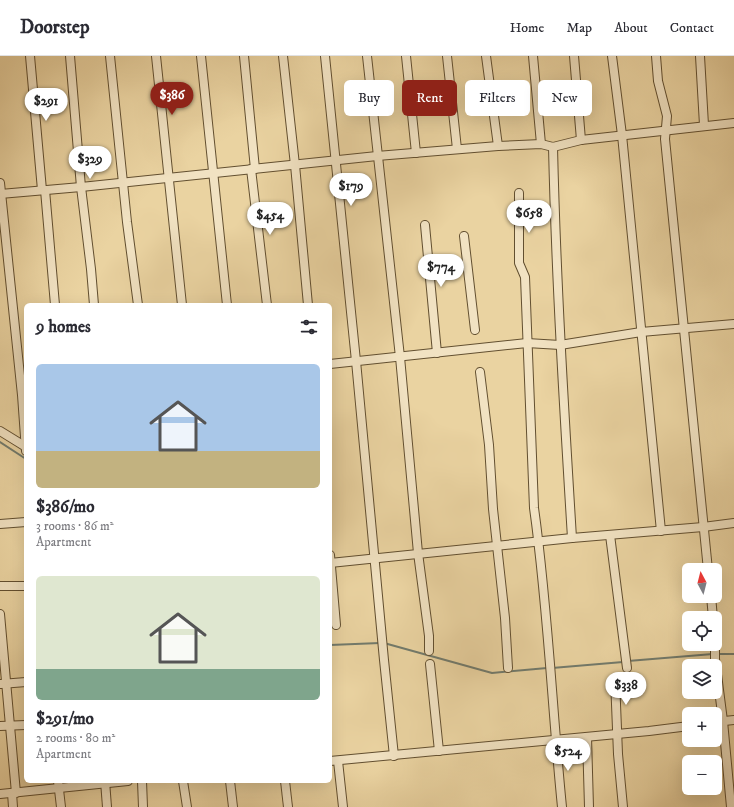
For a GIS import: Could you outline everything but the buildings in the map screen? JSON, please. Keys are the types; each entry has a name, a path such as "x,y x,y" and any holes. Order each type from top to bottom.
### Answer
{"street":[{"path":"30,56 55,303"},
{"path":"70,56 81,187 94,303"},
{"path":"110,56 138,303"},
{"path":"156,56 182,303"},
{"path":"201,56 228,303"},
{"path":"244,56 253,169 267,303"},
{"path":"283,56 308,303"},
{"path":"325,56 394,756"},
{"path":"367,56 400,357 418,553 429,636 429,650"},
{"path":"406,56 416,153"},
{"path":"447,56 457,149"},
{"path":"486,56 498,146"},
{"path":"533,56 541,144"},
{"path":"574,56 582,140"},
{"path":"612,56 622,135 661,530"},
{"path":"656,56 658,81 667,116 665,139 707,563"},
{"path":"700,56 704,125"},
{"path":"0,194 457,149 541,144 553,147 582,140 704,125 734,123"},
{"path":"553,147 554,210 560,345 572,538"},
{"path":"0,183 0,194 24,395"},
{"path":"519,193 519,263 525,277 534,508 539,542 562,807"},
{"path":"425,225 437,353"},
{"path":"464,236 475,330"},
{"path":"332,364 527,344 560,345 641,332 734,324"},
{"path":"480,372 489,445 496,546 508,668"},
{"path":"0,431 24,448"},
{"path":"0,524 24,522"},
{"path":"332,560 374,559 418,553 734,523"},
{"path":"610,535 627,668"},
{"path":"332,582 336,625"},
{"path":"0,586 24,586"},
{"path":"0,614 3,683 9,726 14,793 13,807"},
{"path":"716,651 718,707"},
{"path":"430,664 439,751"},
{"path":"615,679 623,807"},
{"path":"3,683 24,682"},
{"path":"722,721 734,720"},
{"path":"0,726 24,725"},
{"path":"343,807 334,761 682,727"},
{"path":"587,737 589,807"},
{"path":"722,742 731,807"},
{"path":"0,794 59,785 90,783"},
{"path":"105,783 107,807"},
{"path":"142,783 143,807"},
{"path":"183,783 187,807"},
{"path":"230,783 233,807"},
{"path":"285,783 288,807"},
{"path":"59,785 61,807"}],"waterway":[{"path":"0,442 24,458"},
{"path":"332,645 380,643"},
{"path":"384,643 492,673 547,668"},
{"path":"628,661 713,654"},
{"path":"717,654 734,654"},
{"path":"552,668 623,662"}]}
